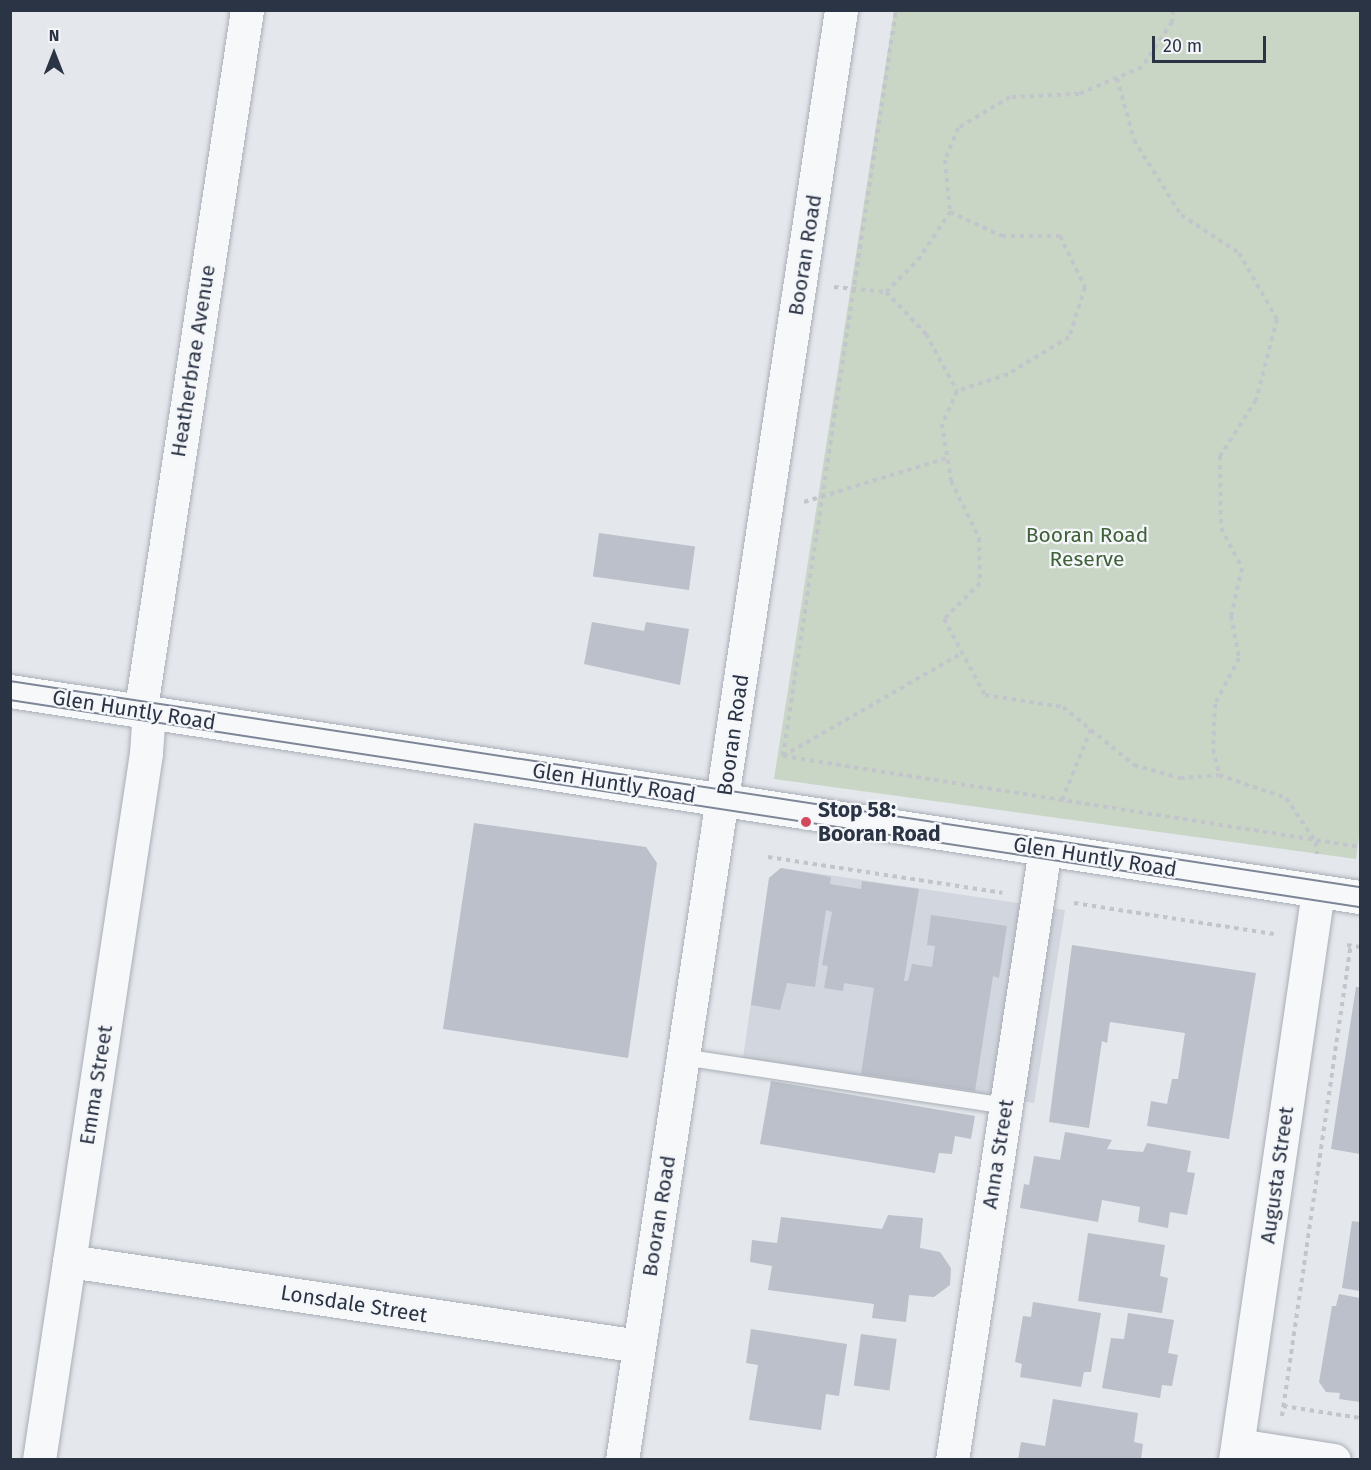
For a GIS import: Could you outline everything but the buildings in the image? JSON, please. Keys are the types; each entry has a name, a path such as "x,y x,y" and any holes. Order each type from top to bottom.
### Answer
{"street":[{"name":"Heatherbrae Avenue","path":"145,711 142,701 247,10"},
{"name":"Booran Road","path":"622,1460 724,800 842,10"},
{"name":"Glen Huntly Road","path":"10,691 1360,897"},
{"name":"Emma Street","path":"39,1460 146,753 145,711"},
{"name":"Anna Street","path":"952,1460 1045,849"},
{"name":"Augusta Street","path":"1236,1452 1318,891"},
{"name":"Lonsdale Street","path":"69,1261 639,1346"},
{"path":"1236,1452 1276,1451 1334,1460"}],"lane":[{"path":"683,1057 1006,1106"}],"path":[{"path":"783,756 896,10"},
{"path":"886,292 918,261 950,212 945,160 958,128 1010,97 1079,94 1142,67 1172,22 1173,10"},
{"path":"1117,78 1134,140 1181,215 1239,253 1277,319 1256,400 1220,456 1221,528 1242,568 1232,616 1239,658 1215,704 1213,749 1219,775"},
{"path":"950,212 1002,236 1060,236 1085,286 1069,337 1008,374 957,392 942,424 951,481 979,538 980,584 944,619 962,653 985,695 1063,707 1134,765 1180,778 1219,775 1286,798 1316,842 1318,891"},
{"path":"800,285 886,292 926,334 957,392"},
{"path":"766,514 947,458"},
{"path":"783,756 962,653"},
{"path":"1062,800 1091,729"},
{"path":"783,756 1316,842 1360,847"},
{"path":"1276,1451 1351,945"},
{"path":"1244,1400 1360,1418"}],"shaded area":[{"path":"781,868 1065,910 1034,1103 743,1058 769,878"}],"green space":[{"name":"Booran Road Reserve","path":"894,11 1360,11 1360,829 1356,859 774,779"}],"tram line":[{"path":"10,681 1360,887"},
{"path":"10,700 1360,907"}],"place":[{"name":"Stop 58: Booran Road","path":"806,822"}]}
